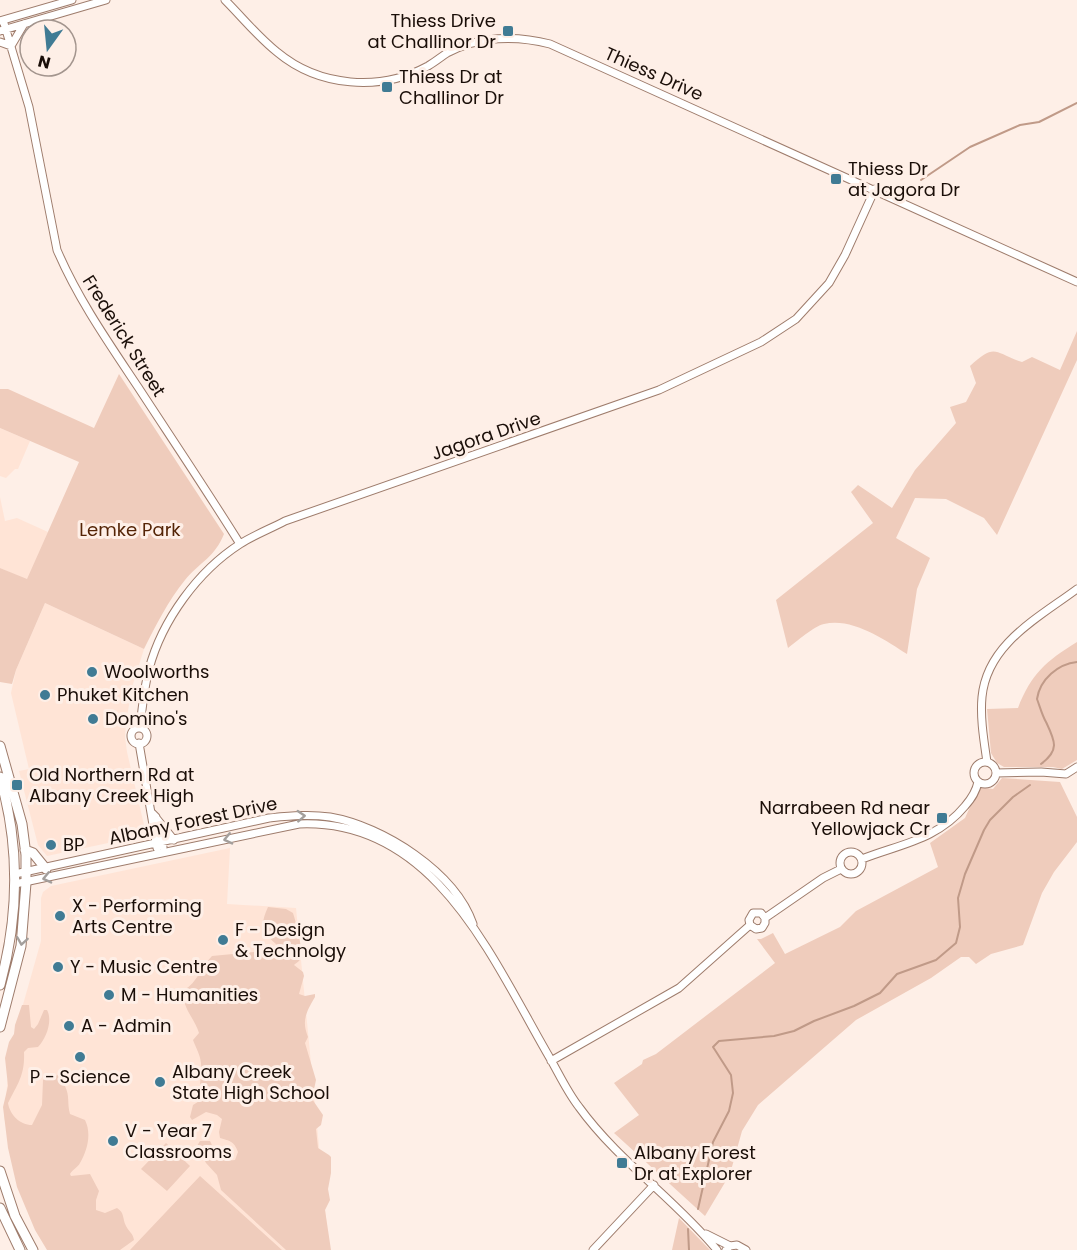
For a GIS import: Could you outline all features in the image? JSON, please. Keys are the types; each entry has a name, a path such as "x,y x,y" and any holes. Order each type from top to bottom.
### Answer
{"highway":[{"path":"0,746 22,824 26,878 21,946 0,1027"},
{"path":"0,777 9,814 15,879 11,939 0,985"},
{"path":"25,850 33,853 46,868"},
{"path":"0,1171 15,1216 33,1250"},
{"path":"0,1208 20,1250"}],"street":[{"path":"1,21 72,0"},
{"path":"44,18 106,0"},
{"name":"Thiess Drive","path":"225,0 286,59 313,74 343,82 373,82 402,77 429,66 456,49 489,39 520,38 550,44 1077,282"},
{"name":"Frederick Street","path":"1,21 29,107 57,250 65,270 78,297 240,544"},
{"path":"3,30 18,26"},
{"path":"0,42 11,46 18,34"},
{"name":"Jagora Drive","path":"155,816 139,743 133,740 132,735 140,728 149,668 159,641 182,600 199,580 240,544 285,521 658,390 762,342 796,319 829,283 845,255 875,189"},
{"path":"987,762 982,695 988,671 996,656 1013,636 1077,589"},
{"path":"861,859 909,844 940,828 977,791 978,782 975,769 981,763 987,762 994,766 996,773 992,782 989,784 978,782"},
{"path":"996,773 1066,774 1077,767"},
{"name":"Albany Forest Drive","path":"26,878 46,868 269,818 308,815 347,820 393,840 424,861 470,914 476,930 551,1061 585,1115 620,1153 703,1232 717,1250"},
{"path":"161,853 151,817 155,816 174,840"},
{"name":"Albany Forest Drive","path":"15,879 161,853 299,824 339,825 382,840 406,855 437,882 476,930"},
{"path":"846,853 857,853 861,859 862,866 855,874 846,873 841,869 840,862 846,853"},
{"path":"765,918 823,878 841,869"},
{"path":"753,913 761,913 765,918 762,928 756,929 750,925 749,920 753,913"},
{"path":"551,1061 672,993 750,925"},
{"path":"592,1250 654,1185"},
{"name":"Albany Forest Drive","path":"703,1232 728,1248 740,1245 746,1250"}],"shaded area":[{"path":"0,428 30,441 18,469 6,478 0,476"},
{"path":"0,497 5,521 17,518 48,532 27,580 0,568"},
{"path":"45,603 144,649 133,684 125,737 145,829 141,836 47,856 38,845 19,771 29,769 11,693 16,670"},
{"name":"Albany Creek State High School","path":"230,848 227,904 296,908 329,1250 54,1250 15,1173 4,1116 11,1047 41,941 43,892 51,886"}],"green space":[{"path":"1077,331 1077,360 997,535 984,518 946,499 915,498 896,538 930,558 917,589 907,654 868,631 835,623 815,628 788,648 776,600 873,523 851,492 858,485 892,508 915,470 956,423 950,407 966,402 976,383 970,366 985,354 995,352 1022,362 1032,357 1060,370"},
{"name":"Lemke Park","path":"119,374 224,534 212,554 179,588 144,649 45,603 12,684 0,682 0,568 27,579 79,462 0,428 0,389 8,389 94,428"},
{"path":"1077,642 1077,760 1062,769 1004,767 997,763 991,753 987,709 1018,708 1028,686 1041,669"},
{"path":"1002,778 1060,782 1077,817 1077,842 1054,872 1042,893 1023,945 991,954 976,964 969,957 961,957 931,978 856,1020 758,1105 742,1131 730,1174 705,1216 614,1133 639,1115 614,1083 642,1064 643,1060 656,1054 775,963 757,939 773,933 785,954 840,927 856,911 938,867 930,843 965,818 979,787 993,789"},
{"path":"268,907 286,909 293,913 301,954 300,959 294,965 303,972 304,976 299,994 305,996 315,994 306,1016 305,1026 308,1037 305,1043 316,1080 312,1099 323,1115 321,1125 316,1129 318,1148 331,1157 328,1189 330,1200 325,1210 331,1250 286,1250 221,1190 217,1175 206,1163 197,1146 200,1141 210,1141 219,1156 225,1160 235,1160 238,1152 231,1142 220,1138 222,1119 217,1115 206,1112 192,1120 190,1117 193,1105 201,1100 201,1063 193,1040 199,1033 186,1007 184,990 189,987 212,956 254,952 267,955 275,950 276,944 263,927"},
{"path":"22,1005 29,1005 31,1027 34,1029 38,1024 44,1010 47,1010 49,1014 49,1024 46,1035 38,1047 28,1048 24,1052 22,1073 8,1103 9,1107 20,1121 32,1125 42,1105 43,1080 48,1076 54,1077 63,1072 69,1075 69,1082 65,1086 70,1114 85,1120 88,1137 83,1158 70,1174 71,1176 90,1174 99,1191 96,1210 105,1213 117,1208 121,1212 134,1240 120,1250 47,1250 35,1230 17,1187 8,1148 3,1107 8,1086 5,1058"},
{"path":"166,1143 190,1166 167,1191 141,1169"},
{"path":"200,1176 282,1250 130,1250"},
{"path":"679,1218 710,1250 672,1250"}],"waterway":[{"path":"921,180 970,147 1020,125 1039,122 1077,103"},
{"path":"1041,764 1051,754 1054,745 1037,699 1039,692 1046,679 1057,669 1077,662"},
{"path":"698,1209 713,1142 729,1111 733,1093 731,1075 713,1047 719,1041 774,1036 794,1031 880,993 897,974 936,960 956,943 960,927 958,898 965,874 984,830 990,820 1013,797 1030,785"},
{"path":"688,1229 689,1250"}],"place":[{"name":"Thiess Drive at Challinor Dr","path":"508,31"},
{"name":"Thiess Dr at Challinor Dr","path":"387,87"},
{"name":"Thiess Dr at Jagora Dr","path":"836,179"},
{"name":"Woolworths","path":"92,672"},
{"name":"Phuket Kitchen","path":"45,695"},
{"name":"Domino's","path":"93,719"},
{"name":"Old Northern Rd at Albany Creek High","path":"17,785"},
{"name":"Narrabeen Rd near Yellowjack Cr","path":"942,818"},
{"name":"BP","path":"51,845"},
{"name":"X - Performing Arts Centre","path":"60,916"},
{"name":"F - Design & Technolgy","path":"223,940"},
{"name":"Y - Music Centre","path":"58,967"},
{"name":"M - Humanities","path":"109,995"},
{"name":"A - Admin","path":"69,1026"},
{"name":"P - Science","path":"80,1057"},
{"name":"Albany Creek State High School","path":"160,1082"},
{"name":"V - Year 7 Classrooms","path":"113,1141"},
{"name":"Albany Forest Dr at Explorer","path":"622,1163"}]}
